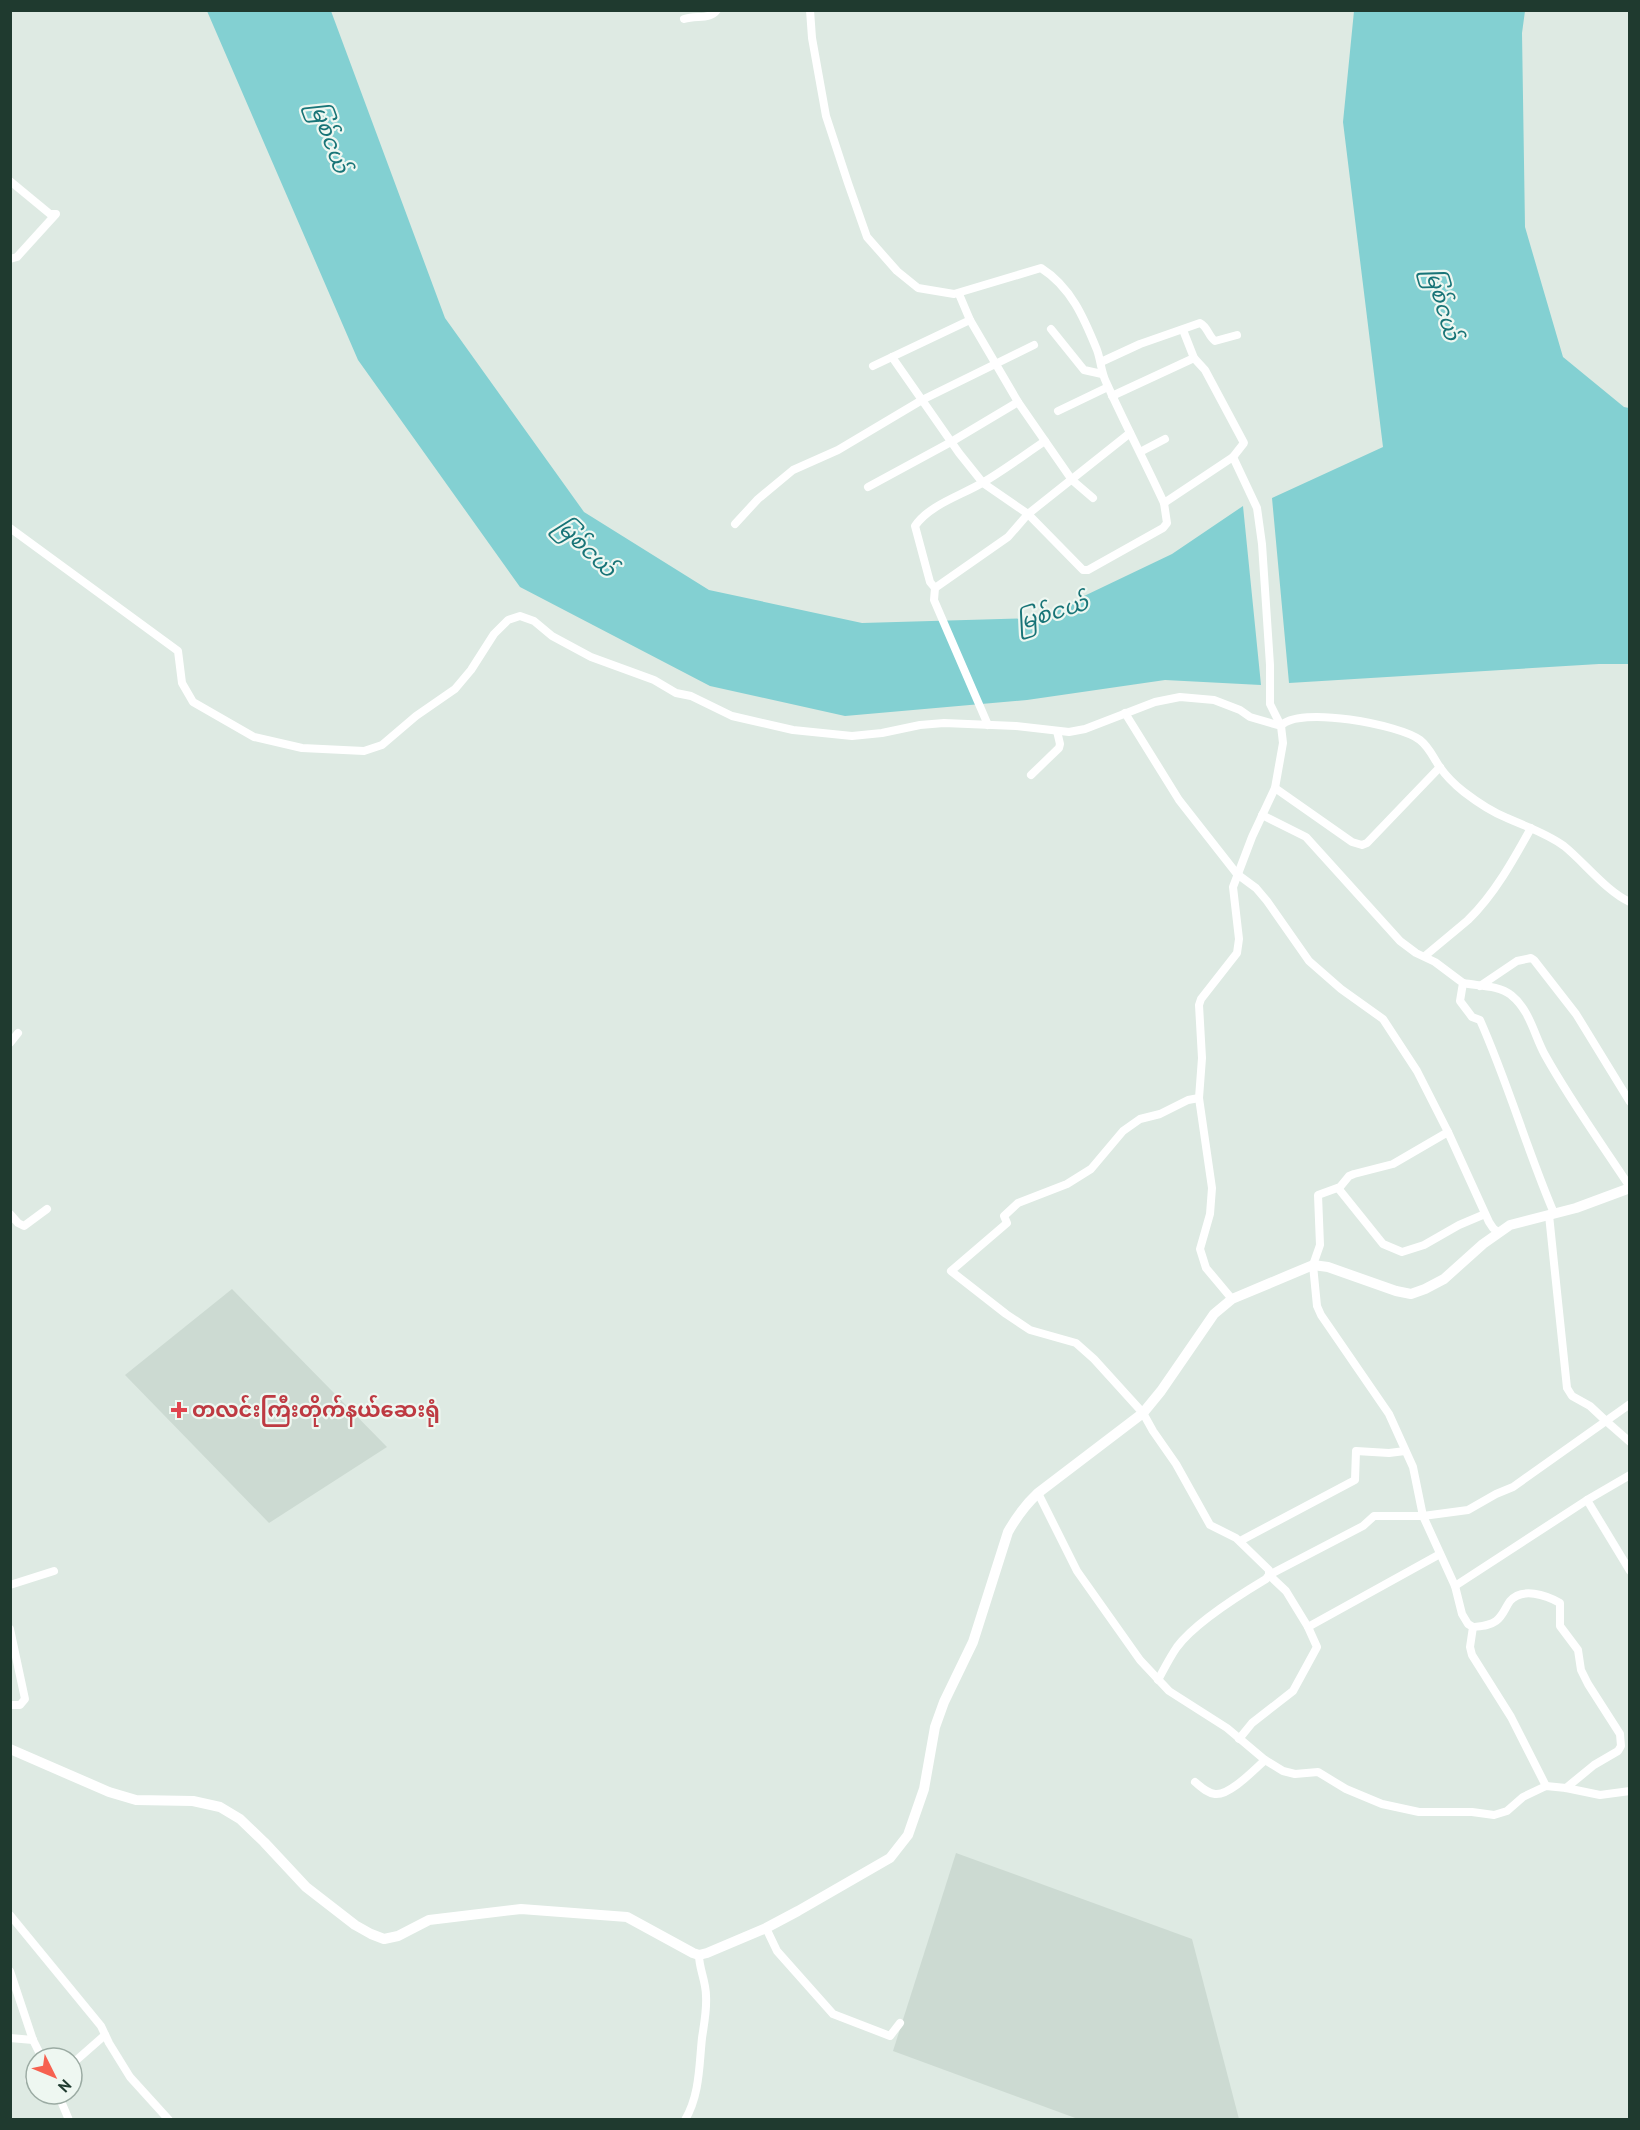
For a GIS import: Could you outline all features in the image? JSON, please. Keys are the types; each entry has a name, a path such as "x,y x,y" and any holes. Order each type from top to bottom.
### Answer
{"street":[{"path":"684,19 695,16 708,17 715,14 717,10"},
{"path":"810,10 812,38 826,116 867,237 897,271 918,288 959,294 1041,268 1064,286 1072,296 1101,362 1102,374 1164,503 1167,523 1163,528 1086,571 1071,559 1028,514 983,483 951,442 892,357"},
{"path":"10,181 50,214 56,214 17,257 10,259"},
{"path":"959,294 994,364 1018,402 1072,480 1093,498"},
{"path":"873,366 970,320"},
{"path":"1101,362 1140,344 1200,323 1215,341 1237,335"},
{"path":"1051,328 1084,370 1102,374"},
{"path":"1164,503 1233,457 1244,443 1205,370 1194,358 1183,330"},
{"path":"735,524 758,499 786,475 838,450 922,400 1034,345"},
{"path":"1112,396 1194,358"},
{"path":"1058,411 1108,387"},
{"path":"868,487 1018,402"},
{"path":"988,725 933,600 935,588 1008,537 1028,514 1130,433"},
{"path":"1140,453 1165,439"},
{"path":"935,588 930,582 915,526 927,513 983,483 1045,441"},
{"path":"1232,1299 1206,1268 1200,1249 1210,1214 1212,1188 1199,1098 1202,1058 1199,1005 1201,999 1237,953 1239,939 1233,887 1275,788 1282,752 1281,726 1270,704 1270,665 1262,544 1257,508 1233,457"},
{"path":"10,528 178,651 182,683 192,702 254,737 302,748 364,751 382,745 416,716 455,689 471,670 494,634 508,620 520,616 534,621 552,636 591,657 654,680 676,693 691,696 732,716 841,736 882,733 920,725 944,723 1069,732 1085,729 1155,702 1180,697 1214,700 1240,710 1250,717 1281,726"},
{"path":"1125,713 1179,800 1237,874 1256,888 1267,901 1309,961 1341,989 1383,1019 1417,1071 1485,1214 1493,1228 1499,1233"},
{"path":"1281,726 1283,722 1308,716 1384,725 1409,734 1420,741 1457,786 1506,818 1542,832 1564,846 1611,890 1629,902"},
{"path":"1030,775 1059,748 1057,732"},
{"path":"1275,788 1352,842 1362,845 1367,843 1440,767"},
{"path":"10,1749 109,1792 136,1800 193,1801 220,1807 240,1819 306,1887 355,1925 384,1939 398,1936 429,1920 520,1909 544,1910 627,1917 699,1955 766,1928 890,1858 908,1835 924,1789 935,1728 944,1702 973,1642 1008,1532 1025,1505 1038,1493 1143,1413 1161,1391 1214,1314 1232,1299 1313,1265 1328,1267 1411,1294 1444,1279 1483,1244 1516,1223 1576,1208 1629,1187 1544,1053 1526,1012 1513,996 1503,989 1463,983 1425,956 1416,953 1400,941 1306,837 1262,815"},
{"path":"1425,956 1468,920 1521,847 1531,828"},
{"path":"1480,986 1517,961 1531,958 1534,960 1570,1005 1629,1101"},
{"path":"1463,983 1460,1001 1472,1017 1480,1020 1525,1132 1552,1214 1567,1388 1572,1396 1585,1402 1629,1442"},
{"path":"10,1043 18,1033"},
{"path":"1199,1098 1188,1100 1160,1114 1140,1119 1123,1131 1091,1169 1067,1184 1017,1203 1004,1216 1007,1223 951,1271 1030,1330 1076,1343 1094,1359 1143,1413 1176,1464 1210,1525 1240,1541 1286,1591 1308,1627 1317,1647 1293,1691 1252,1723 1239,1739"},
{"path":"1448,1132 1393,1164 1349,1176 1338,1188 1318,1195 1320,1245 1313,1265 1317,1306 1382,1402 1413,1467 1423,1516 1455,1586 1462,1614 1468,1624 1473,1627 1487,1626 1497,1620 1514,1598 1524,1594 1541,1594 1560,1603 1560,1626 1578,1650 1581,1670 1622,1740 1618,1751 1594,1765 1566,1788"},
{"path":"1338,1188 1383,1244 1402,1252 1424,1245 1459,1225 1485,1214"},
{"path":"10,1214 21,1226 24,1226 47,1209"},
{"path":"1158,1680 1186,1636 1269,1575 1363,1526 1374,1516 1423,1516 1475,1507 1513,1487 1629,1404"},
{"path":"1240,1541 1355,1480 1356,1451 1389,1453 1405,1451"},
{"path":"1455,1586 1629,1475"},
{"path":"1038,1493 1077,1571 1140,1660 1169,1691 1227,1728 1265,1760 1283,1771 1295,1774 1318,1772 1382,1804 1419,1812 1472,1812 1494,1815 1507,1811 1523,1797 1546,1786 1600,1796 1629,1791"},
{"path":"1587,1500 1629,1571"},
{"path":"1308,1627 1440,1554"},
{"path":"10,1585 54,1571"},
{"path":"1473,1627 1470,1647 1472,1655 1511,1717 1546,1786"},
{"path":"10,1629 25,1699 20,1705 10,1706"},
{"path":"1195,1782 1207,1792 1216,1795 1225,1793 1265,1760"},
{"path":"10,1915 101,2026 130,2077 169,2120"},
{"path":"766,1928 777,1951 833,2014 890,2036 900,2023"},
{"path":"685,2120 692,2108 696,2093 705,2016 705,1982 699,1966 699,1955"},
{"path":"10,1971 36,2046"},
{"path":"84,2053 105,2035"},
{"path":"10,2038 33,2040"},
{"path":"63,2106 69,2120"}],"shaded area":[{"path":"232,1289 387,1447 269,1523 125,1375"},
{"path":"956,1853 1192,1939 1239,2119 1078,2119 893,2051"}],"water":[{"name":"မြစ်ငယ်","path":"207,11 331,11 445,318 584,512 709,590 862,623 1038,618 1172,554 1243,506 1261,685 1165,680 1027,700 845,716 710,686 520,587 358,360"},
{"name":"မြစ်ငယ်","path":"1354,11 1525,11 1522,33 1525,227 1563,357 1624,407 1629,408 1629,664 1289,683 1272,498 1383,447 1343,122"}],"place":[{"name":"တလင်းကြီးတိုက်နယ်ဆေးရုံ","path":"179,1410"}]}
